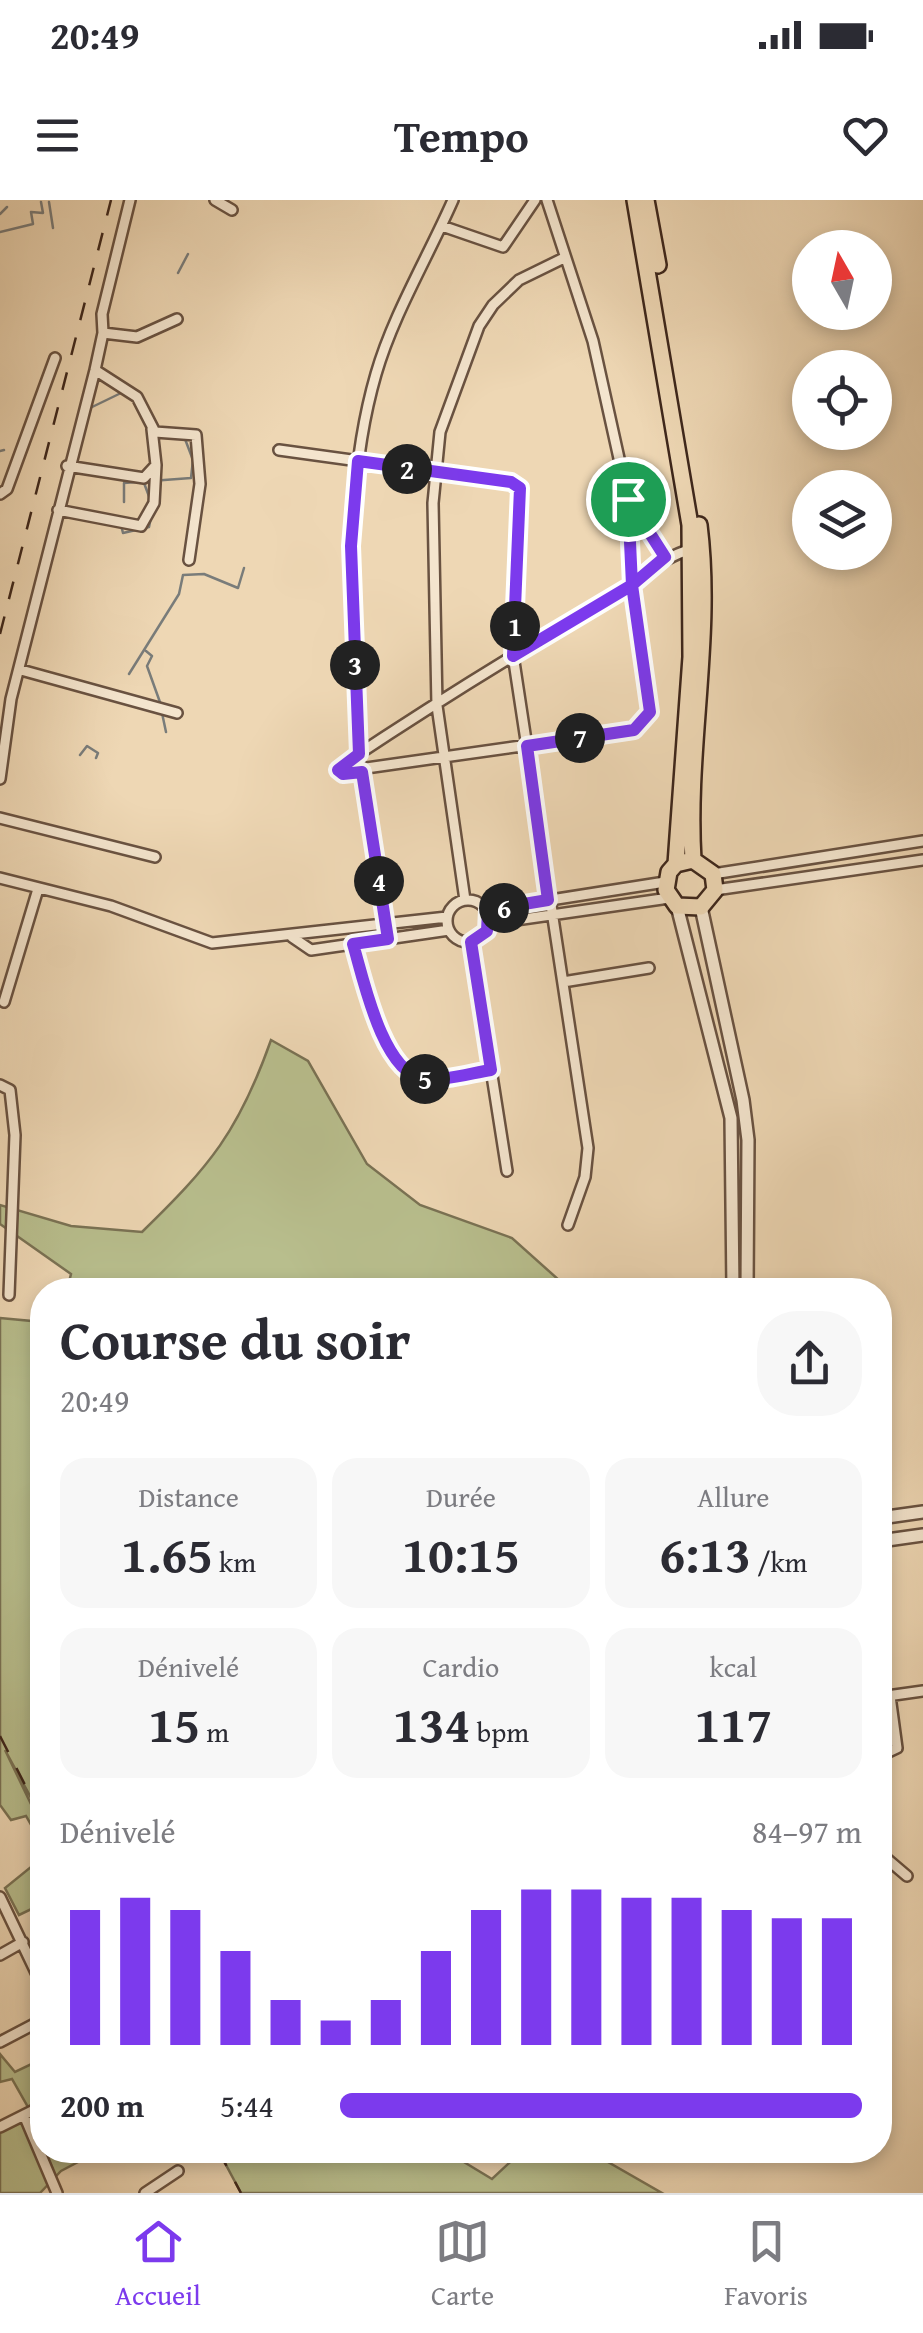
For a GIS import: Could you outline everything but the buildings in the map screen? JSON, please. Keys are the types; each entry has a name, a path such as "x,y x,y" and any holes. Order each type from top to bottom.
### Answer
{"highway":[{"path":"635,200 649,242"},
{"path":"646,200 649,242 696,548 705,623 690,808 694,860 714,882 701,907 670,895 676,864 696,548"},
{"path":"676,864 694,860"}],"street":[{"path":"0,778 8,710 21,670 67,466 104,333 102,314 130,200"},
{"path":"215,200 232,210"},
{"path":"359,754 351,546 358,461 377,370 453,200"},
{"path":"442,226 503,248 535,200"},
{"path":"547,200 594,341 628,499 632,585 650,712 634,730 362,772 343,774 338,770 513,656 632,585 665,557 696,548"},
{"path":"465,900 436,706 434,473 447,408 480,326 519,280 564,258"},
{"path":"104,333 137,338 177,318"},
{"path":"0,494 6,489 55,358"},
{"path":"58,510 141,526 154,503 156,466 152,430 137,398 95,370"},
{"path":"152,430 190,432 197,438 200,484 189,560"},
{"path":"280,450 511,482 520,488 513,656 588,1148 585,1178 568,1224"},
{"path":"67,466 140,478 156,466"},
{"path":"628,499 665,557"},
{"path":"21,670 177,713"},
{"path":"362,772 388,939"},
{"path":"0,818 155,857"},
{"path":"714,882 923,841"},
{"path":"714,882 923,860"},
{"path":"0,878 111,906 212,942 292,937 446,917"},
{"path":"4,1002 38,888"},
{"path":"488,910 548,900 670,895"},
{"path":"489,924 670,895"},
{"path":"670,895 722,1070 731,1118 733,1278"},
{"path":"465,900 478,902 488,910 489,924 483,936 471,942 458,940 449,930 446,917 453,906 465,900"},
{"path":"701,907 743,1100 747,1278"},
{"path":"292,937 311,950 449,930"},
{"path":"471,942 507,1171"},
{"path":"353,944 380,1031 410,1074 425,1079 491,1070"},
{"path":"562,982 650,968"},
{"path":"0,1085 10,1090 15,1123 6,1223 9,1295"},
{"path":"892,1516 923,1512"},
{"path":"892,1539 923,1534"},
{"path":"892,1695 923,1691"},
{"path":"892,1863 907,1876"},
{"path":"0,1897 30,1959"},
{"path":"0,1955 22,1942"},
{"path":"0,2042 30,2026"},
{"path":"0,2127 30,2112"},
{"path":"24,2115 30,2129"},
{"path":"45,2163 58,2193"},
{"path":"145,2193 178,2171"}],"green space":[{"path":"271,1040 308,1061 367,1164 420,1205 512,1238 557,1278 70,1278 71,1274 0,1224 0,1205 71,1226 142,1232 220,1145 259,1072"},
{"path":"0,1318 30,1321 30,1796 5,1750 30,1802 30,1823 26,1816 11,1820 0,1805"},
{"path":"30,1868 30,1910 19,1915 5,1888"},
{"path":"0,2054 15,2072 30,2065 30,2163 76,2163 61,2171 40,2193 0,2193 0,2130 29,2109 12,2079 0,2082"},
{"path":"225,2163 466,2163 492,2179 509,2163 610,2163 662,2193 241,2193"}],"waterway":[{"path":"0,232 33,224 31,212 43,213 41,202"},
{"path":"49,202 53,228"},
{"path":"0,214 7,207"},
{"path":"178,273 188,254"},
{"path":"88,409 121,393"},
{"path":"124,502 124,483 191,478 193,460 185,439"},
{"path":"0,451 4,450"},
{"path":"144,483 150,499"},
{"path":"121,525 123,533 149,527 151,517"},
{"path":"129,674 179,594 183,575 204,574 238,588 244,568"},
{"path":"146,651 152,656 147,666 161,705"},
{"path":"162,713 166,732"},
{"path":"80,755 87,746 98,753 96,758"}],"railway":[{"path":"0,634 111,200"},
{"path":"0,1736 30,1795"},
{"path":"225,2163 241,2193"}],"route":[{"path":"628,499 632,585 513,656 520,488 511,482 358,461 351,546 359,754 339,767 338,772 362,772 388,939 353,944 380,1031 410,1074 425,1079 491,1070 471,942 487,931 488,910 548,900 527,746 634,730 641,728 650,712 632,585 665,557 628,499"}]}
